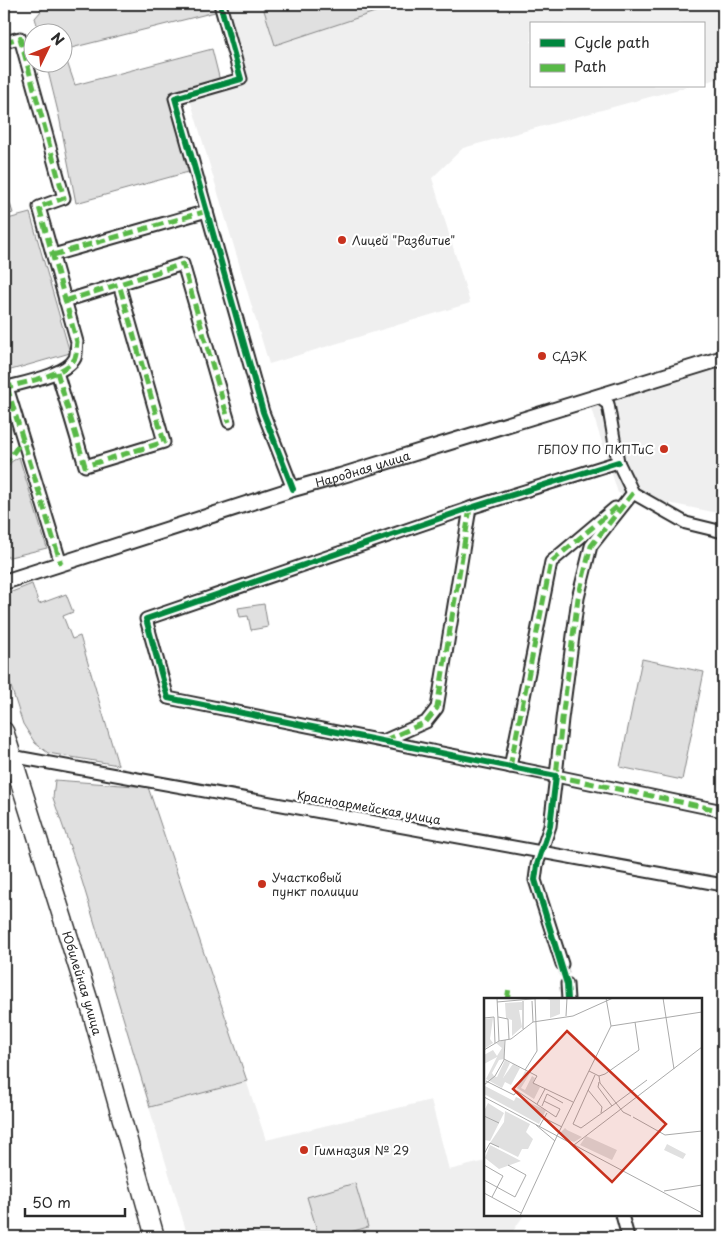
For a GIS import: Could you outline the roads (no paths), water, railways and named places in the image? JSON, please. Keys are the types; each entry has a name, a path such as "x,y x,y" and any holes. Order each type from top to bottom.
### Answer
{"main road":[{"name":"Юбилейная улица","path":"4,731 89,1002 155,1237"}],"street":[{"path":"220,4 241,79 175,98 263,412 293,489"},
{"path":"4,42 20,38 64,198 39,206 77,342 75,358 67,367 57,372 6,387 61,564"},
{"path":"53,255 207,211"},
{"path":"65,301 183,264 229,422"},
{"path":"57,372 85,466 164,442 119,284"},
{"name":"Народная улица","path":"4,582 293,489 723,358"},
{"path":"597,396 608,404 618,462 633,493 686,522 723,532"},
{"path":"618,462 470,508 146,619 168,698 723,811"},
{"path":"510,767 551,562 633,493"},
{"path":"562,964 535,880 550,826 577,607 591,546 633,493"},
{"path":"383,741 426,722 437,708 470,508"},
{"name":"Красноармейская улица","path":"11,756 723,885"},
{"path":"567,984 568,998"},
{"path":"622,1216 628,1237"}],"tunnel":[{"path":"562,964 567,984"}],"place":[{"name":"Лицей \"Развитие\"","path":"342,240"},
{"name":"СДЭК","path":"542,356"},
{"name":"ГБПОУ ПО ПКПТиС","path":"664,449"},
{"name":"Участковый пункт полиции","path":"262,884"},
{"name":"Гимназия № 29","path":"304,1150"}]}
